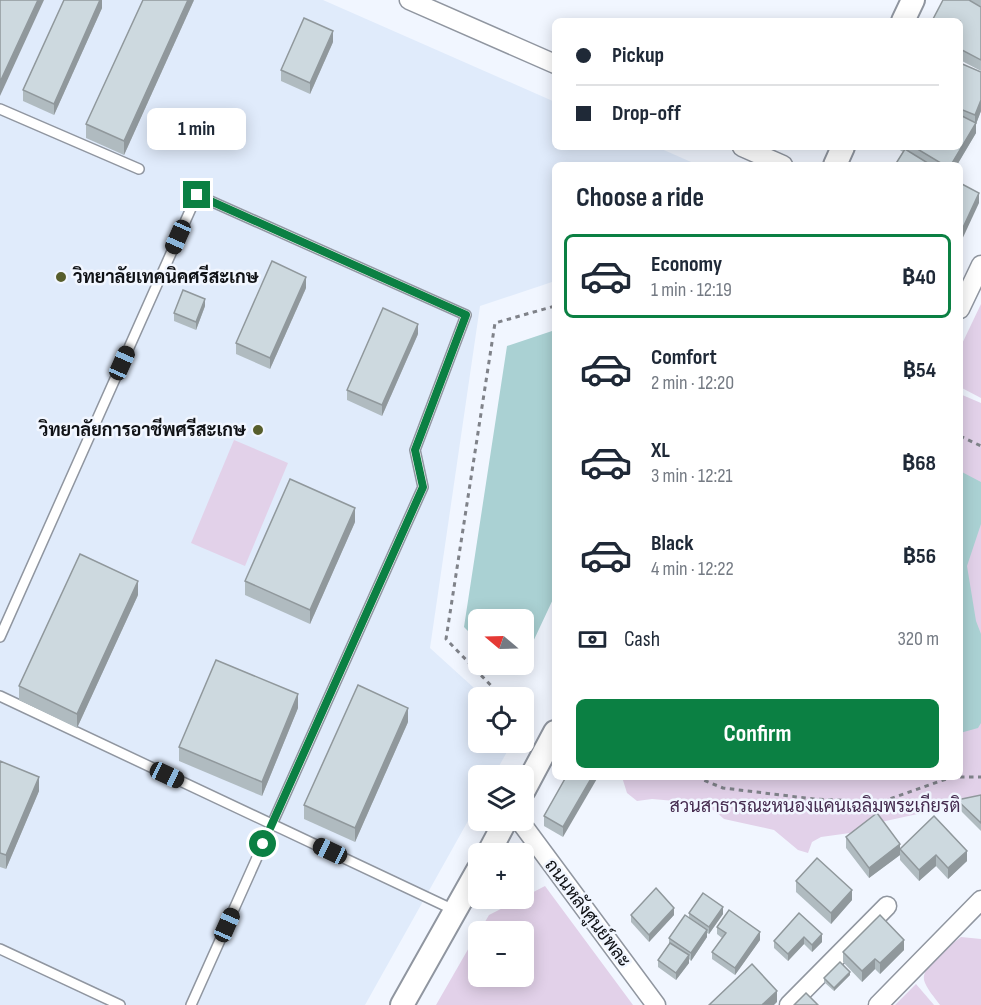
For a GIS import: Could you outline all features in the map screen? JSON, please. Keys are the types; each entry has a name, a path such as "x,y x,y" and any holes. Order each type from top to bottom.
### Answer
{"street":[{"path":"409,0 552,63"},
{"path":"904,18 913,0"},
{"path":"749,150 776,162"},
{"path":"963,303 981,265"},
{"path":"534,771 552,738"},
{"name":"ถนนหลังศูนย์พละ","path":"527,831 656,1005"},
{"path":"402,1005 468,888"},
{"path":"878,1005 981,900"},
{"path":"789,1005 887,906"}],"lane":[{"path":"0,109 139,169"},
{"path":"0,637 197,195 466,315 415,450 423,487 191,1005"},
{"path":"0,696 456,910"},
{"path":"0,949 120,1005"}],"path":[{"path":"492,687 446,639 495,322 552,307"},
{"path":"963,437 981,446"},
{"path":"963,777 981,777"},
{"path":"703,780 723,788 814,799 881,802 943,780"}],"shaded area":[{"name":"วิทยาลัยการอาชีพศรีสะเกษ","path":"0,0 323,0 552,101 552,150 664,150 691,162 552,162 552,282 480,306 430,648 473,687 468,687 468,753 506,753 500,765 468,765 468,821 365,1005 0,1005"},
{"path":"552,331 552,601 534,640 534,609 468,609 468,631 464,627 507,346"},
{"path":"963,473 981,482 981,524 967,566 976,621 981,634 981,723 978,728 963,732"}],"green space":[{"path":"981,304 981,398 963,389 963,342"},
{"name":"สวนสาธารณะหนองแคนเฉลิมพระเกียรติ","path":"963,395 981,403 981,800 863,826 850,833 821,837 812,842 808,853 798,850 774,830 724,819 715,811 698,803 652,799 637,801 627,793 623,780 963,780"},
{"path":"234,440 288,463 245,566 191,543"},
{"path":"545,886 633,1005 436,1005 468,949 468,987 534,987 534,921 485,921 489,915 501,909 534,909 534,892"},
{"path":"961,937 981,939 981,1005 940,1005 925,983 927,967"},
{"path":"916,984 934,1005 895,1005"}],"building":[{"path":"0,0 38,0 0,82"},
{"path":"64,0 100,0 54,104 23,90"},
{"path":"143,0 188,0 124,141 86,124"},
{"path":"943,0 969,0 981,7 981,60 963,51 963,18 934,18"},
{"path":"304,18 333,31 310,83 281,70"},
{"path":"963,64 981,72 981,100 975,115 963,110"},
{"path":"963,116 976,123 963,145"},
{"path":"907,150 926,162 897,162"},
{"path":"919,150 960,150 953,162 939,162"},
{"path":"963,185 979,193 963,228"},
{"path":"272,261 306,277 270,358 236,343"},
{"path":"183,290 205,299 196,322 174,313"},
{"path":"383,308 418,324 382,405 347,390"},
{"path":"290,479 355,508 310,610 245,581"},
{"path":"80,554 138,581 77,714 19,686"},
{"path":"216,660 298,694 262,782 179,747"},
{"path":"358,685 408,708 355,828 304,805"},
{"path":"0,761 39,777 6,855 0,853"},
{"path":"564,780 590,780 563,827 544,816"},
{"path":"981,795 981,823 957,800"},
{"path":"877,813 900,844 869,868 846,837"},
{"path":"934,816 967,851 948,868 936,855 919,870 900,849"},
{"path":"817,858 852,890 831,913 796,881"},
{"path":"656,888 674,908 649,935 631,915"},
{"path":"703,893 723,907 709,927 689,913"},
{"path":"729,910 760,932 735,968 712,952 726,933 717,927"},
{"path":"799,913 822,934 812,945 804,937 788,954 774,941"},
{"path":"685,915 707,930 691,953 669,938"},
{"path":"880,915 904,940 880,963 875,959 862,971 843,952"},
{"path":"670,943 689,955 676,973 658,960"},
{"path":"840,962 850,972 834,988 824,978"},
{"path":"752,964 777,991 762,1005 709,1005"},
{"path":"806,993 818,1005 794,1005"}],"place":[{"name":"วิทยาลัยเทคนิคศรีสะเกษ","path":"61,277"},
{"name":"วิทยาลัยการอาชีพศรีสะเกษ","path":"258,430"}],"route":[{"path":"197,195 466,315 415,450 423,487 263,844"}]}
